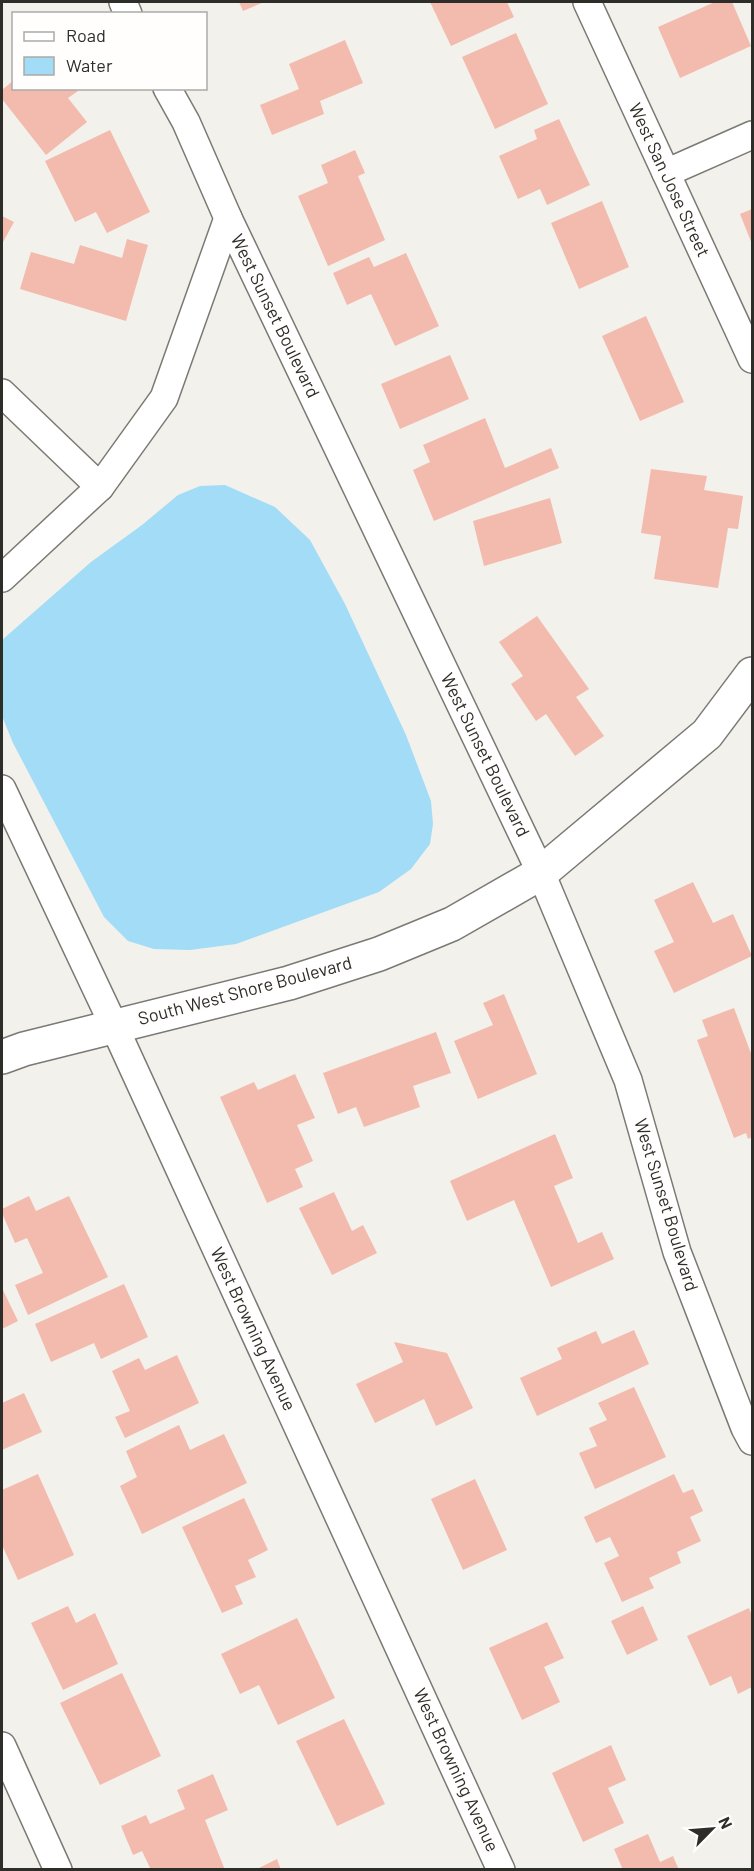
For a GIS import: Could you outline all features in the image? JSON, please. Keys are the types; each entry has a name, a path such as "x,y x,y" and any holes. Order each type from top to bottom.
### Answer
{"street":[{"name":"West San Jose Street","path":"587,2 753,359"},
{"name":"West Sunset Boulevard","path":"168,90 186,122 228,218 541,873 628,1080 677,1252 745,1428 753,1441"},
{"path":"666,173 753,135"},
{"path":"2,578 100,487 164,398 228,218"},
{"path":"2,393 100,487"},
{"name":"South West Shore Boulevard","path":"2,1058 24,1049 289,983 378,954 452,924 541,873 707,734 753,674"},
{"name":"West Browning Avenue","path":"2,789 114,1026 501,1869"},
{"path":"2,1746 58,1869"}],"water":[{"path":"225,485 275,507 310,540 345,604 406,735 431,801 433,824 430,844 411,869 379,892 236,944 190,950 154,949 128,941 104,917 13,743 2,716 2,640 91,562 142,525 178,495 200,486"}],"building":[{"path":"239,2 264,2 243,11"},
{"path":"430,2 507,2 514,17 451,46"},
{"path":"715,2 732,2 751,46 680,78 658,27"},
{"path":"516,33 548,104 495,129 462,57"},
{"path":"345,40 363,83 320,101 324,114 272,135 260,105 299,89 289,64"},
{"path":"12,82 12,90 77,90 68,98 87,122 46,155 2,99 2,90"},
{"path":"559,119 590,185 547,205 540,189 518,199 499,156 537,139 534,130"},
{"path":"110,130 150,212 107,233 96,212 75,222 45,161"},
{"path":"355,150 365,173 358,176 385,240 328,266 298,196 328,183 321,165"},
{"path":"602,201 629,267 579,289 551,223"},
{"path":"752,209 752,244 740,214"},
{"path":"2,216 14,222 2,244"},
{"path":"127,239 148,245 126,321 20,289 31,252 74,264 80,245 122,258"},
{"path":"406,253 439,326 395,346 371,294 347,305 333,273 369,257 374,267"},
{"path":"646,316 684,402 640,421 602,336"},
{"path":"450,355 469,399 400,429 381,384"},
{"path":"485,418 505,468 551,448 559,468 434,521 413,470 430,462 423,445"},
{"path":"651,469 707,476 704,490 743,496 738,529 728,528 718,588 654,579 661,536 641,533"},
{"path":"550,498 562,543 484,566 473,521"},
{"path":"537,616 589,689 576,697 604,736 575,756 546,714 536,721 511,684 523,676 499,642"},
{"path":"693,882 713,923 733,914 752,956 674,993 654,951 674,942 654,900"},
{"path":"504,994 537,1074 478,1099 454,1041 493,1025 483,1003"},
{"path":"734,1008 752,1056 752,1137 748,1139 746,1133 734,1138 697,1040 708,1036 702,1020"},
{"path":"436,1032 451,1073 413,1086 420,1107 364,1127 356,1107 338,1114 323,1073"},
{"path":"295,1074 315,1118 297,1125 313,1161 295,1169 303,1187 267,1203 220,1097 254,1082 258,1090"},
{"path":"555,1134 573,1178 554,1186 578,1243 602,1232 614,1259 551,1287 514,1200 467,1221 450,1181"},
{"path":"334,1192 352,1231 363,1225 377,1253 332,1275 299,1208"},
{"path":"29,1196 36,1211 69,1196 108,1277 28,1315 15,1285 43,1273 27,1238 15,1243 2,1209"},
{"path":"124,1284 148,1337 101,1359 94,1343 51,1362 35,1324"},
{"path":"2,1288 18,1321 2,1329"},
{"path":"634,1330 649,1364 537,1416 520,1378 562,1359 557,1348 596,1331 602,1344"},
{"path":"394,1342 447,1353 473,1408 436,1426 424,1399 375,1423 356,1384 403,1362"},
{"path":"177,1355 199,1403 125,1438 115,1417 130,1411 112,1371 139,1358 145,1370"},
{"path":"634,1387 666,1457 595,1489 579,1453 597,1446 589,1428 607,1420 598,1403"},
{"path":"24,1393 42,1432 2,1450 2,1403"},
{"path":"179,1425 190,1450 224,1434 247,1483 142,1534 120,1486 137,1477 126,1451"},
{"path":"38,1474 74,1555 18,1580 2,1545 2,1490"},
{"path":"674,1474 683,1493 693,1489 703,1511 690,1517 701,1541 677,1552 681,1563 649,1578 654,1588 622,1602 604,1563 619,1556 610,1537 596,1543 584,1517"},
{"path":"475,1479 507,1550 463,1570 431,1499"},
{"path":"244,1498 268,1550 248,1560 256,1577 235,1586 243,1604 222,1613 182,1527"},
{"path":"68,1606 76,1623 95,1613 118,1664 63,1690 31,1623"},
{"path":"643,1606 658,1640 627,1655 611,1621"},
{"path":"749,1608 752,1616 752,1687 738,1694 731,1676 710,1686 687,1636"},
{"path":"297,1618 335,1698 278,1725 259,1685 240,1694 221,1654"},
{"path":"547,1622 564,1658 544,1667 560,1702 522,1720 489,1648"},
{"path":"122,1673 161,1756 100,1785 60,1703"},
{"path":"344,1719 385,1804 337,1826 296,1741"},
{"path":"611,1745 626,1780 608,1788 624,1823 583,1842 552,1773"},
{"path":"213,1774 228,1810 205,1820 225,1870 151,1870 142,1851 133,1855 121,1826 146,1815 150,1824 185,1809 177,1790"},
{"path":"648,1834 660,1862 673,1856 679,1870 623,1870 614,1849"},
{"path":"277,1859 281,1870 255,1870"}]}
